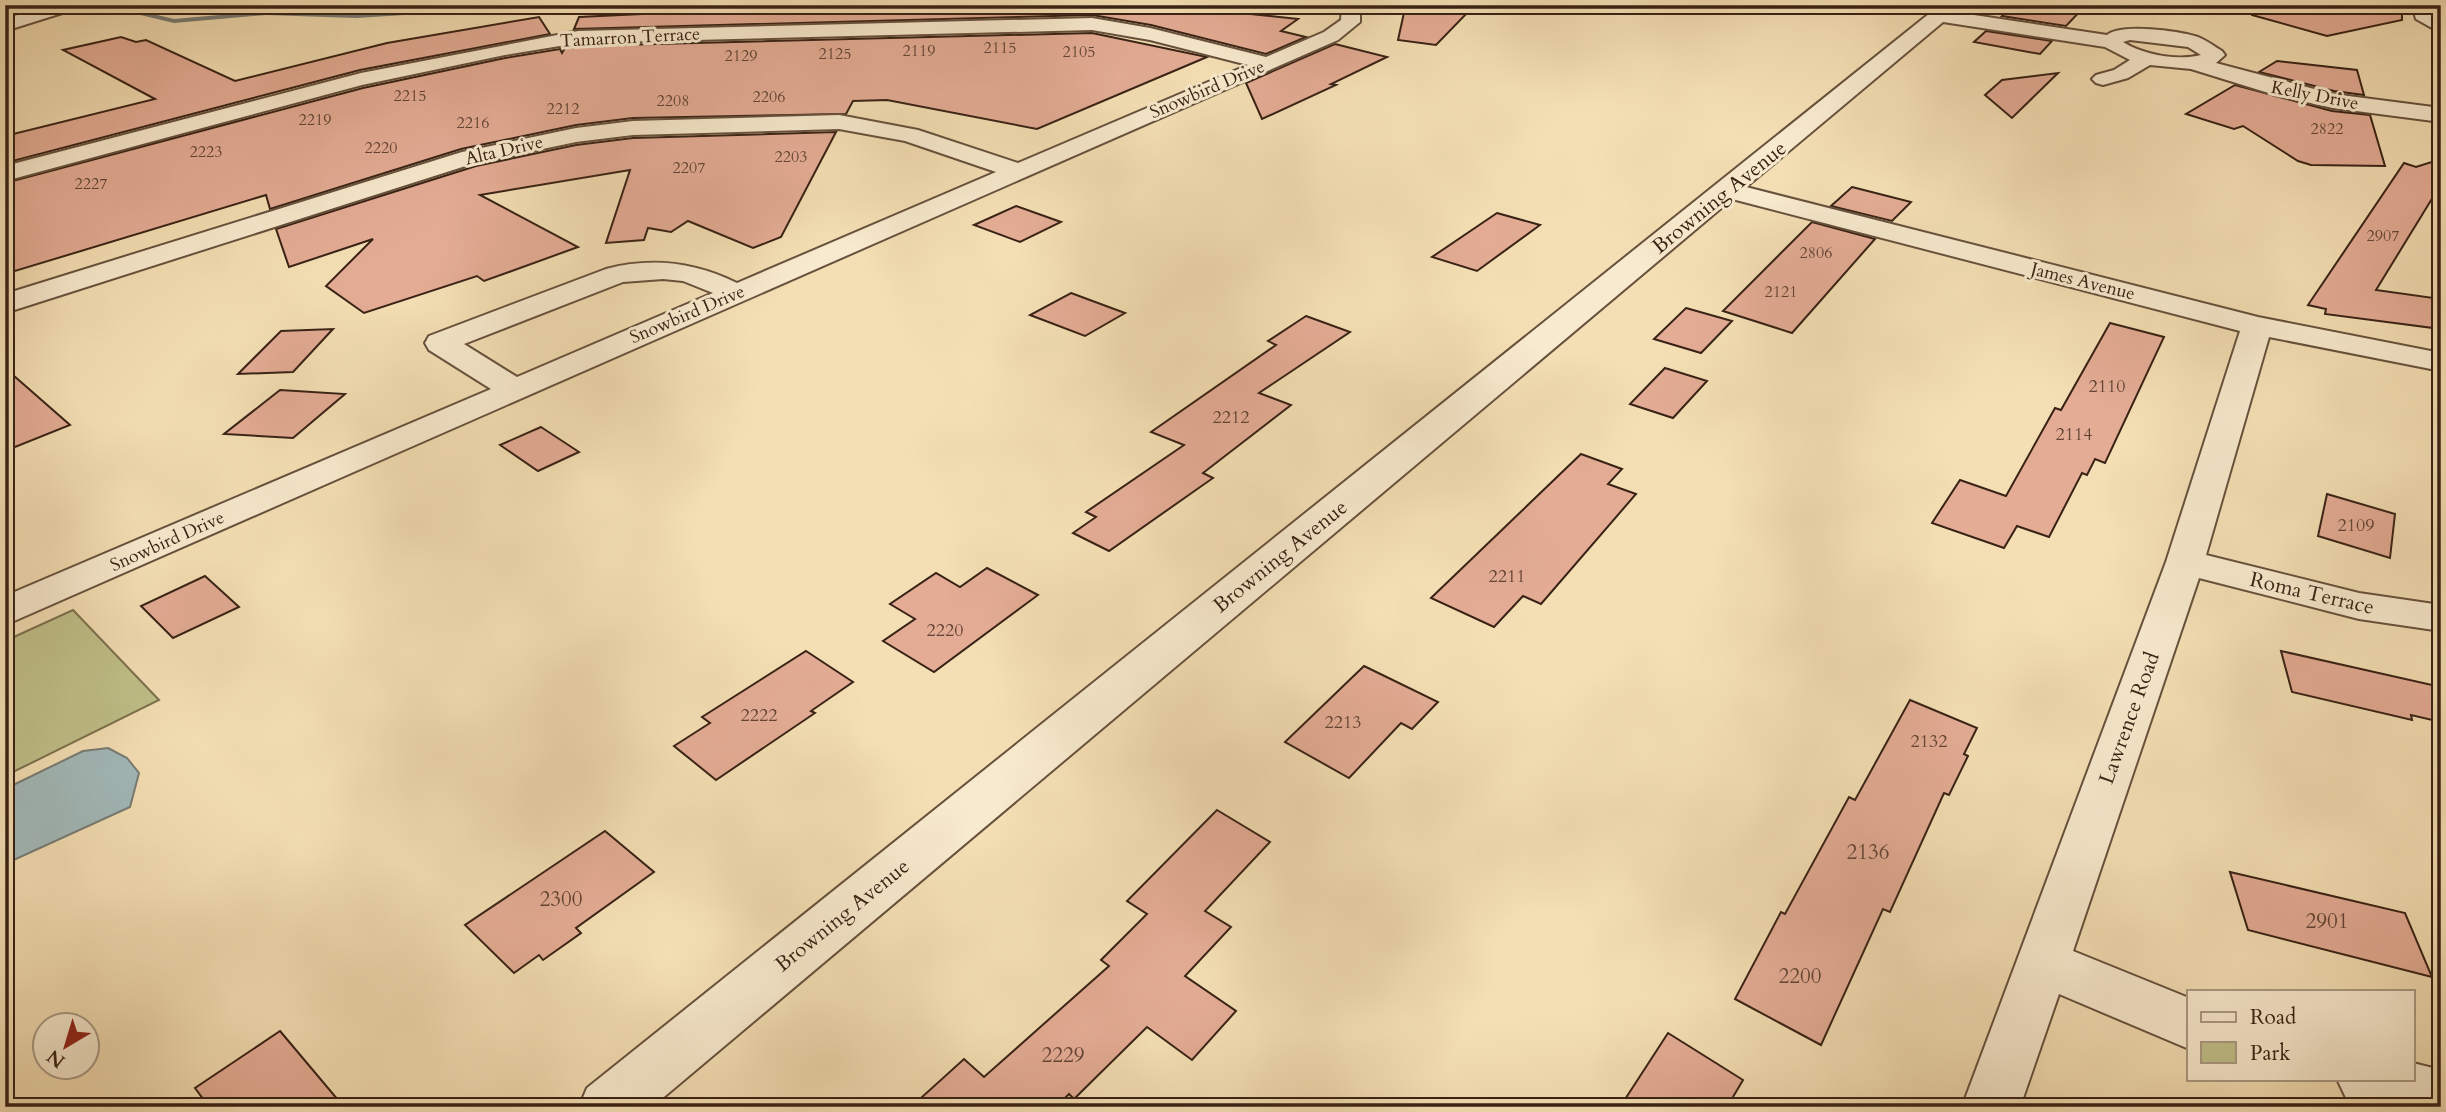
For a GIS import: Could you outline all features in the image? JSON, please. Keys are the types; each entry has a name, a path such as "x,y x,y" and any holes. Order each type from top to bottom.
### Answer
{"street":[{"path":"5,24 68,5"},
{"name":"Snowbird Drive","path":"5,612 1331,36 1350,22 1351,5"},
{"path":"2421,5 2423,15 2441,27"},
{"path":"1946,10 2111,42 2119,35 2160,26 2204,46 2215,55 2205,62 2192,63"},
{"name":"Browning Avenue","path":"608,1107 1946,10"},
{"name":"Tamarron Terrace","path":"5,174 414,65 499,48 578,37 1092,23 1150,34 1266,63"},
{"name":"Kelly Drive","path":"2111,42 2121,50 2147,58 2192,63 2283,90 2333,101 2441,115"},
{"path":"2103,79 2121,74 2147,58"},
{"name":"Alta Drive","path":"5,304 470,157 576,135 633,128 839,122 910,135 1017,171"},
{"name":"James Avenue","path":"1727,190 2257,326 2441,362"},
{"path":"514,389 440,343 616,275 646,269 689,272 735,293"},
{"name":"Lawrence Road","path":"1992,1107 2185,562 2257,326"},
{"name":"Roma Terrace","path":"2185,562 2359,606 2441,618"},
{"path":"2043,963 2187,1023"},
{"path":"2370,1080 2441,1097"}],"green space":[{"path":"73,610 159,700 5,776 5,641"}],"water":[{"path":"108,748 127,758 139,773 130,807 5,864 5,789 83,751"}],"building":[{"path":"832,5 1164,5 1298,19 1281,31 1306,37 1266,54 1151,25 1092,15 574,29 579,17"},
{"path":"2014,5 2086,5 2066,26 2002,16"},
{"path":"2253,5 2321,5 2402,14 2402,20 2327,36 2252,15"},
{"path":"1405,8 1471,9 1436,45 1398,40"},
{"path":"539,17 550,34 360,70 5,163 5,136 155,99 63,50 121,37 136,42 146,40 235,81 387,43"},
{"path":"1986,31 2052,41 2040,54 1974,42"},
{"path":"1092,33 1207,57 1037,129 887,100 853,101 846,114 633,118 576,125 461,149 270,209 266,195 5,274 5,183 363,88 505,58 560,49 562,53 565,48 578,46"},
{"path":"1335,44 1387,57 1331,84 1336,85 1262,119 1246,83"},
{"path":"2277,61 2357,70 2364,95 2334,91 2259,72"},
{"path":"2058,73 2012,118 1985,95 2002,80"},
{"path":"2235,85 2332,111 2370,115 2385,166 2311,165 2298,161 2243,126 2234,129 2186,114"},
{"path":"836,132 781,237 753,248 688,221 671,232 648,228 644,240 606,243 630,170 480,195 578,247 484,281 477,276 364,313 326,286 373,239 289,267 276,229 476,166 576,145 633,138"},
{"path":"2441,159 2441,184 2376,290 2441,299 2441,329 2325,314 2326,309 2308,305 2404,163 2416,167"},
{"path":"1852,187 1911,202 1892,221 1831,206"},
{"path":"1016,206 1061,222 1020,242 974,225"},
{"path":"1497,213 1540,225 1477,271 1432,257"},
{"path":"1812,222 1875,239 1792,333 1723,311"},
{"path":"1071,293 1125,313 1085,336 1030,315"},
{"path":"1686,308 1732,321 1701,353 1654,339"},
{"path":"1306,316 1350,332 1259,393 1291,405 1203,473 1213,478 1109,551 1073,533 1096,517 1086,512 1184,445 1151,432 1276,345 1268,341"},
{"path":"2110,323 2164,337 2105,463 2095,459 2087,475 2082,473 2049,537 2017,526 2004,548 1932,523 1960,480 2006,496 2055,408 2061,410"},
{"path":"333,329 293,372 238,374 281,331"},
{"path":"5,368 70,425 5,451"},
{"path":"1665,368 1707,381 1673,418 1630,404"},
{"path":"280,390 345,394 293,438 224,434"},
{"path":"541,427 579,452 538,471 500,445"},
{"path":"1581,454 1622,469 1608,484 1636,494 1541,604 1523,596 1494,627 1431,598"},
{"path":"2327,494 2395,514 2390,558 2318,536"},
{"path":"987,568 1038,595 934,672 883,641 915,619 890,604 936,573 960,587"},
{"path":"205,576 239,607 173,638 141,606"},
{"path":"806,651 853,682 811,711 815,713 716,780 674,746 710,723 702,717"},
{"path":"2281,651 2441,687 2441,722 2411,715 2412,720 2292,692"},
{"path":"1364,666 1438,702 1412,729 1401,723 1349,778 1285,742"},
{"path":"1910,700 1977,728 1964,754 1968,756 1949,795 1944,793 1890,912 1883,909 1821,1045 1735,999 1781,912 1785,914 1849,797 1855,800"},
{"path":"1217,810 1270,842 1205,911 1231,927 1185,976 1236,1011 1192,1060 1147,1027 1074,1099 1069,1094 1056,1107 911,1107 964,1059 984,1077 1109,966 1101,960 1147,914 1127,901"},
{"path":"605,831 654,872 576,928 581,933 543,960 539,955 514,973 465,925"},
{"path":"2230,872 2405,913 2432,977 2248,930"},
{"path":"280,1031 344,1107 209,1107 195,1088"},
{"path":"1668,1033 1743,1080 1727,1107 1620,1107"}],"waterway":[{"path":"75,11 132,11 174,21 266,13 356,16 437,11 467,5"},
{"path":"5,13 33,11"}]}
